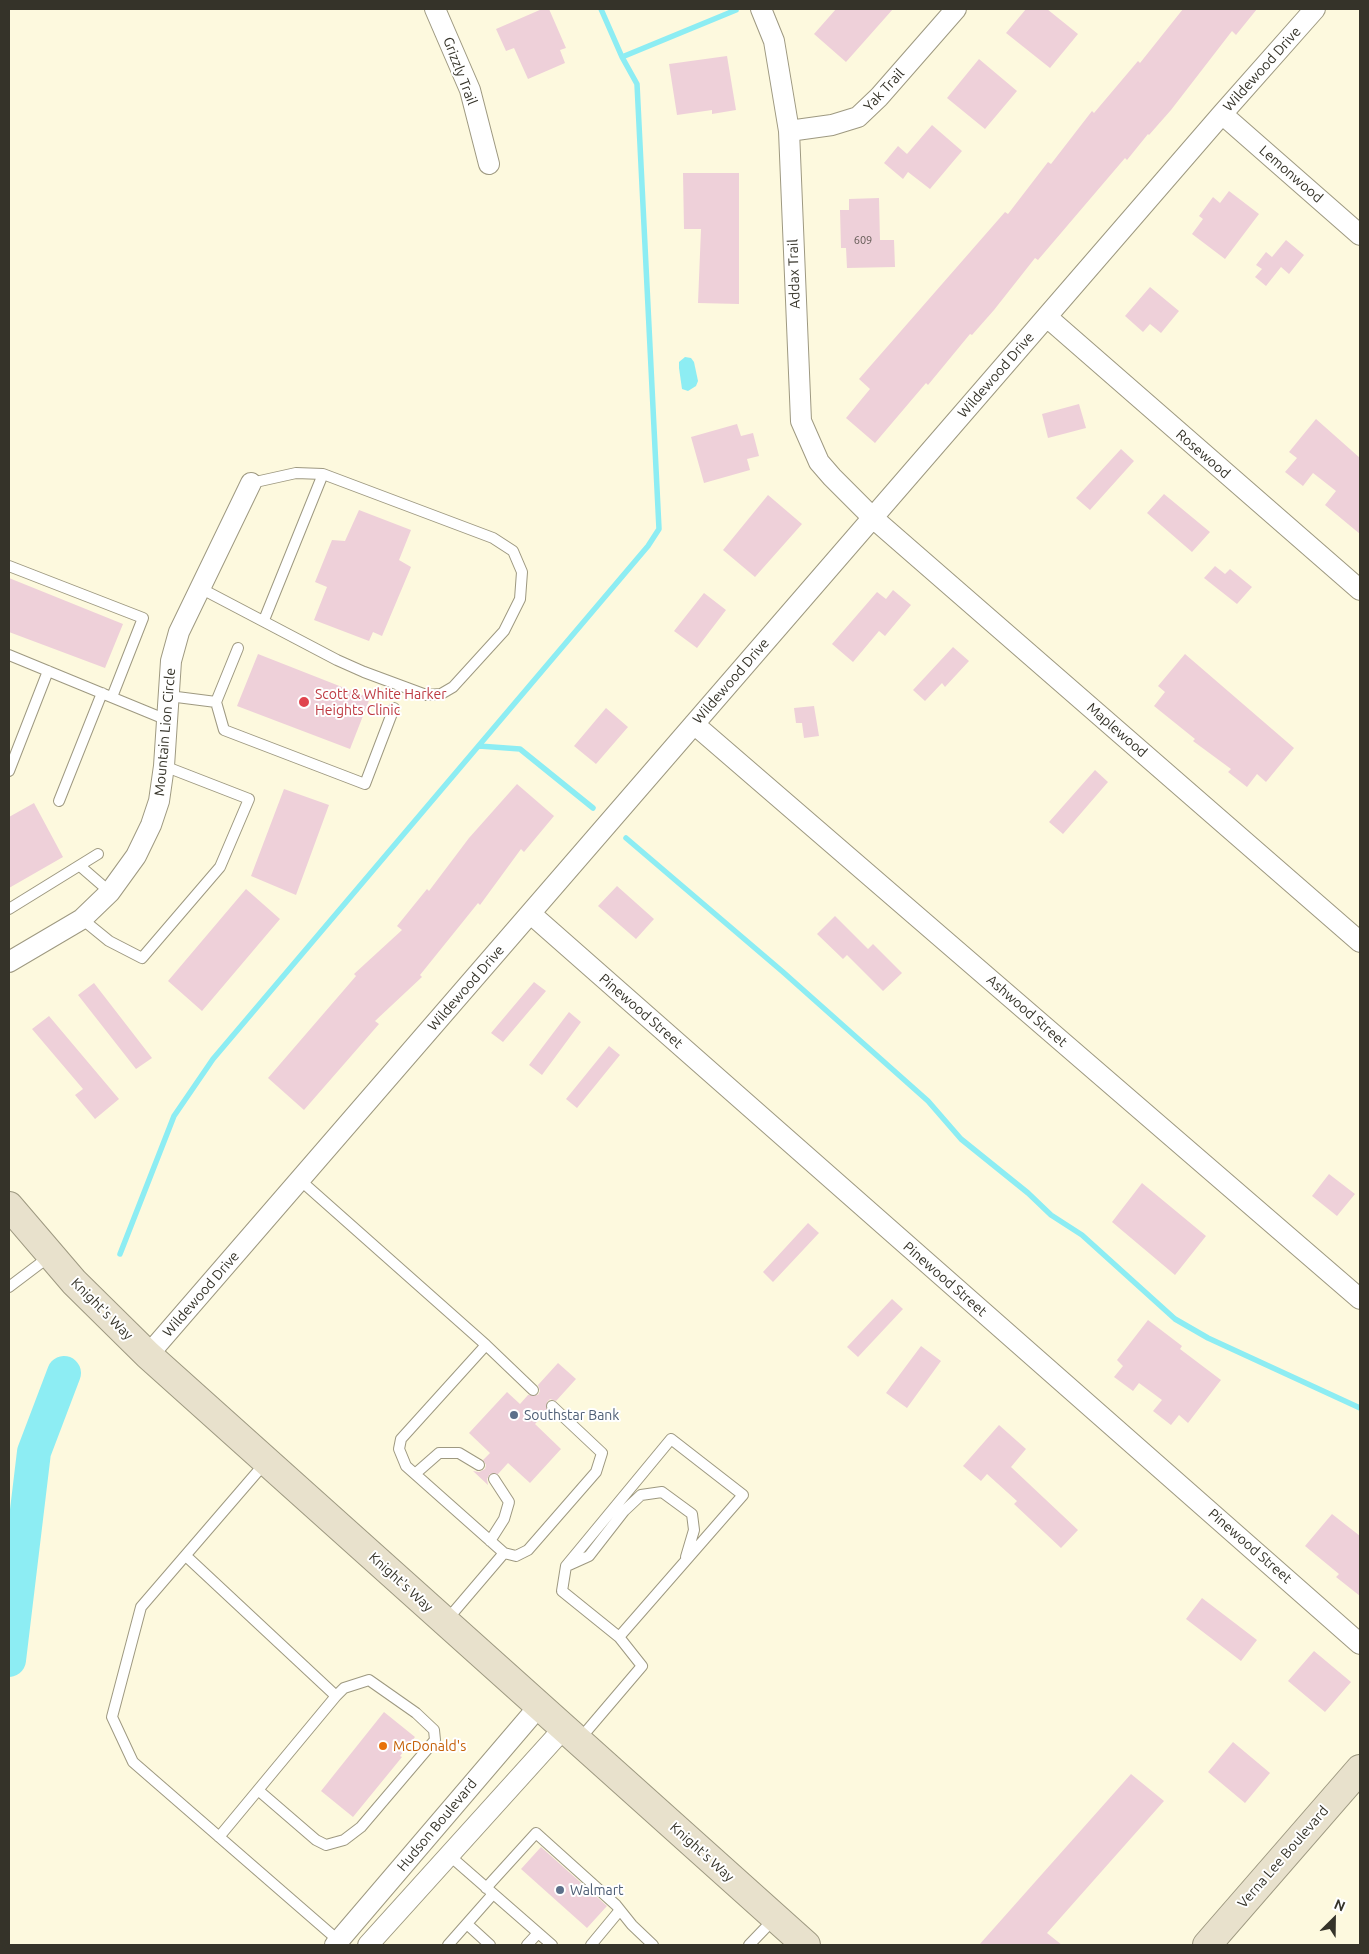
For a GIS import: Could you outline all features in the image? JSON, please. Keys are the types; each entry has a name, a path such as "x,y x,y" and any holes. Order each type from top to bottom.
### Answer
{"main road":[{"name":"Knight's Way","path":"9,1206 74,1282 148,1354 806,1945"},
{"name":"Verna Lee Boulevard","path":"1207,1945 1360,1768"}],"street":[{"name":"Grizzly Trail","path":"435,9 470,90 489,164"},
{"name":"Addax Trail","path":"761,9 774,41 782,79 788,131 801,421 819,462 832,478 873,518"},
{"name":"Yak Trail","path":"788,131 832,125 858,117 879,97 956,9"},
{"name":"Wildewood Drive","path":"148,1354 1315,9"},
{"name":"Lemonwood","path":"1222,114 1360,234"},
{"name":"Rosewood","path":"1047,317 1360,590"},
{"name":"Mountain Lion Circle","path":"9,962 82,919 110,892 136,856 151,826 159,801 164,766 171,661 179,632 251,483"},
{"name":"Maplewood","path":"873,518 1360,942"},
{"name":"Ashwood Street","path":"694,724 1360,1299"},
{"name":"Pinewood Street","path":"531,914 1360,1644"},
{"name":"Hudson Boulevard","path":"339,1944 427,1836 540,1706"},
{"name":"Hudson Boulevard","path":"368,1945 450,1856 572,1734"},
{"path":"427,1836 450,1856"}],"lane":[{"path":"200,588 364,672 426,695 441,694 453,687 504,631 520,599 522,572 513,552 493,538 324,474 296,473 251,483"},
{"path":"264,620 324,474"},
{"path":"9,566 143,618 112,697"},
{"path":"238,648 216,702 224,730 366,784 394,708"},
{"path":"9,656 167,720"},
{"path":"9,771 48,671"},
{"path":"59,801 102,693"},
{"path":"169,696 216,702"},
{"path":"82,919 109,940 142,958 220,867 249,799 164,766"},
{"path":"9,909 98,854"},
{"path":"80,866 110,892"},
{"path":"300,1180 486,1345 533,1390"},
{"path":"9,1287 51,1255"},
{"path":"486,1345 401,1439 399,1449 406,1466 504,1553 516,1556 528,1550 596,1472 602,1453 552,1406"},
{"path":"572,1734 642,1666 618,1637 562,1592 566,1566 671,1439 743,1495 618,1637"},
{"path":"415,1474 439,1453 458,1453 470,1458 479,1465"},
{"path":"267,1461 141,1608 112,1717 132,1762 339,1944"},
{"path":"490,1541 504,1520 509,1502 494,1479"},
{"path":"566,1566 589,1556 624,1511 641,1495 662,1492 692,1514 694,1530 685,1560"},
{"path":"445,1621 504,1553"},
{"path":"186,1556 336,1696"},
{"path":"219,1837 258,1790 336,1696 344,1688 369,1680 416,1713 434,1730 435,1740 361,1827 344,1840 326,1845 316,1840 258,1790"},
{"path":"448,1945 467,1924 490,1891 536,1833 620,1910 632,1925 654,1945"},
{"path":"450,1856 552,1945"},
{"path":"591,1945 620,1910"},
{"path":"749,1945 775,1918"},
{"path":"467,1924 490,1945"},
{"path":"527,1945 538,1933"}],"water":[{"path":"685,357 691,358 694,362 698,381 696,386 688,391 682,389 679,368 679,362"}],"building":[{"path":"542,9 549,9 566,48 560,50 565,63 528,79 514,48 506,51 496,29"},
{"path":"836,9 893,9 846,62 814,34"},
{"path":"1026,9 1047,9 1078,34 1050,68 1006,33"},
{"path":"1183,9 1257,9 1236,35 1232,31 1171,110 1127,160 1125,158 1038,260 1035,258 994,310 972,335 970,334 928,385 926,383 875,443 846,418 870,389 859,379 1005,212 1008,214 1048,162 1051,164 1092,111 1094,113 1138,61 1140,63"},
{"path":"727,56 736,110 712,114 712,110 677,115 669,64"},
{"path":"979,59 1017,91 985,129 947,98"},
{"path":"932,125 962,151 930,189 908,172 903,179 884,163 898,146 907,154"},
{"path":"683,173 739,173 739,304 698,303 701,229 684,229"},
{"path":"1229,191 1259,214 1225,259 1192,234 1203,219 1199,216 1213,197 1220,203"},
{"path":"879,198 880,240 894,240 895,267 847,268 846,248 841,248 840,210 849,210 849,199"},
{"path":"1286,240 1304,255 1289,274 1281,267 1266,286 1255,277 1262,269 1256,265 1266,252 1272,257"},
{"path":"1150,287 1179,311 1161,333 1150,324 1143,332 1125,316"},
{"path":"1079,404 1086,428 1048,438 1042,414"},
{"path":"1316,419 1360,458 1360,534 1325,505 1336,491 1313,473 1303,486 1285,472 1297,458 1289,452"},
{"path":"737,424 741,436 753,433 759,456 747,459 750,470 704,483 691,437"},
{"path":"1121,449 1134,461 1090,510 1076,498"},
{"path":"1164,494 1210,532 1192,552 1147,513"},
{"path":"768,495 802,524 755,577 723,550"},
{"path":"359,510 411,530 399,560 411,567 382,636 373,632 369,641 314,620 327,587 315,582 332,540 345,541"},
{"path":"1215,566 1225,574 1230,569 1252,587 1237,604 1204,578"},
{"path":"9,578 123,624 105,668 9,632"},
{"path":"893,590 911,605 885,636 879,631 853,662 832,644 877,592 886,599"},
{"path":"704,593 726,610 697,648 674,631"},
{"path":"953,647 969,661 945,687 942,683 925,701 913,690"},
{"name":"Scott & White Harker Heights Clinic","path":"258,654 370,698 350,749 237,706"},
{"path":"1185,654 1294,748 1266,782 1257,774 1247,787 1228,772 1231,769 1193,741 1195,739 1154,706 1165,692 1158,686"},
{"path":"814,706 819,736 804,738 802,723 796,723 794,708"},
{"path":"606,708 628,727 596,764 574,746"},
{"path":"1095,770 1108,782 1063,834 1049,822"},
{"path":"517,784 554,816 524,852 521,849 480,905 478,903 420,975 422,977 375,1021 379,1024 304,1110 268,1078 356,976 354,974 402,930 397,926 427,889 429,891 469,838"},
{"path":"284,789 329,805 296,895 251,876"},
{"path":"34,803 63,857 9,888 9,817"},
{"path":"617,886 654,919 636,939 598,906"},
{"path":"246,889 280,919 202,1011 168,981"},
{"path":"835,916 868,949 873,944 902,973 883,991 847,955 843,959 817,934"},
{"path":"534,982 546,991 503,1042 491,1033"},
{"path":"94,983 152,1058 136,1069 78,995"},
{"path":"569,1012 581,1022 542,1075 529,1065"},
{"path":"49,1016 119,1099 95,1119 75,1095 83,1089 32,1029"},
{"path":"609,1046 620,1055 577,1108 566,1099"},
{"path":"1329,1174 1355,1194 1337,1216 1312,1196"},
{"path":"1142,1183 1206,1236 1175,1275 1112,1222"},
{"path":"808,1223 819,1233 773,1282 763,1272"},
{"path":"892,1299 903,1309 858,1357 847,1347"},
{"path":"1148,1320 1182,1346 1180,1349 1221,1380 1188,1423 1179,1415 1171,1425 1153,1411 1162,1400 1139,1383 1133,1391 1114,1377 1123,1366 1117,1360"},
{"path":"921,1346 941,1361 907,1408 886,1393"},
{"name":"Southstar Bank","path":"558,1363 576,1379 556,1401 550,1399 547,1402 547,1411 535,1424 561,1449 530,1483 508,1463 498,1474 490,1474 487,1479 488,1485 473,1471 479,1472 485,1469 486,1465 483,1460 490,1453 469,1433 507,1392 520,1404 528,1395 538,1395 540,1391 538,1385"},
{"path":"999,1425 1026,1449 1011,1467 1078,1530 1061,1548 1014,1504 1017,1501 987,1474 981,1481 963,1466"},
{"path":"1332,1514 1360,1536 1360,1596 1336,1577 1339,1574 1305,1546"},
{"path":"1202,1598 1257,1640 1241,1661 1186,1619"},
{"path":"1314,1651 1351,1682 1325,1712 1288,1681"},
{"path":"384,1712 415,1737 400,1756 402,1757 353,1817 321,1791"},
{"path":"1233,1742 1270,1773 1245,1803 1208,1772"},
{"path":"1131,1774 1164,1801 1047,1933 1062,1945 979,1945"},
{"path":"541,1847 607,1906 587,1928 521,1869"}],"waterway":[{"path":"120,1254 174,1116 213,1059 648,546 659,529 637,84 622,57 601,9"},
{"path":"622,57 736,10"},
{"path":"479,746 520,749 593,808"},
{"path":"626,838 783,972 928,1101 961,1139 1028,1193 1051,1215 1082,1235 1175,1319 1208,1338 1360,1408"},
{"path":"9,1660 34,1452 64,1373"}],"place":[{"name":"Scott & White Harker Heights Clinic","path":"304,702"},
{"name":"Southstar Bank","path":"514,1415"},
{"name":"McDonald's","path":"383,1746"},
{"name":"Walmart","path":"560,1890"}]}
